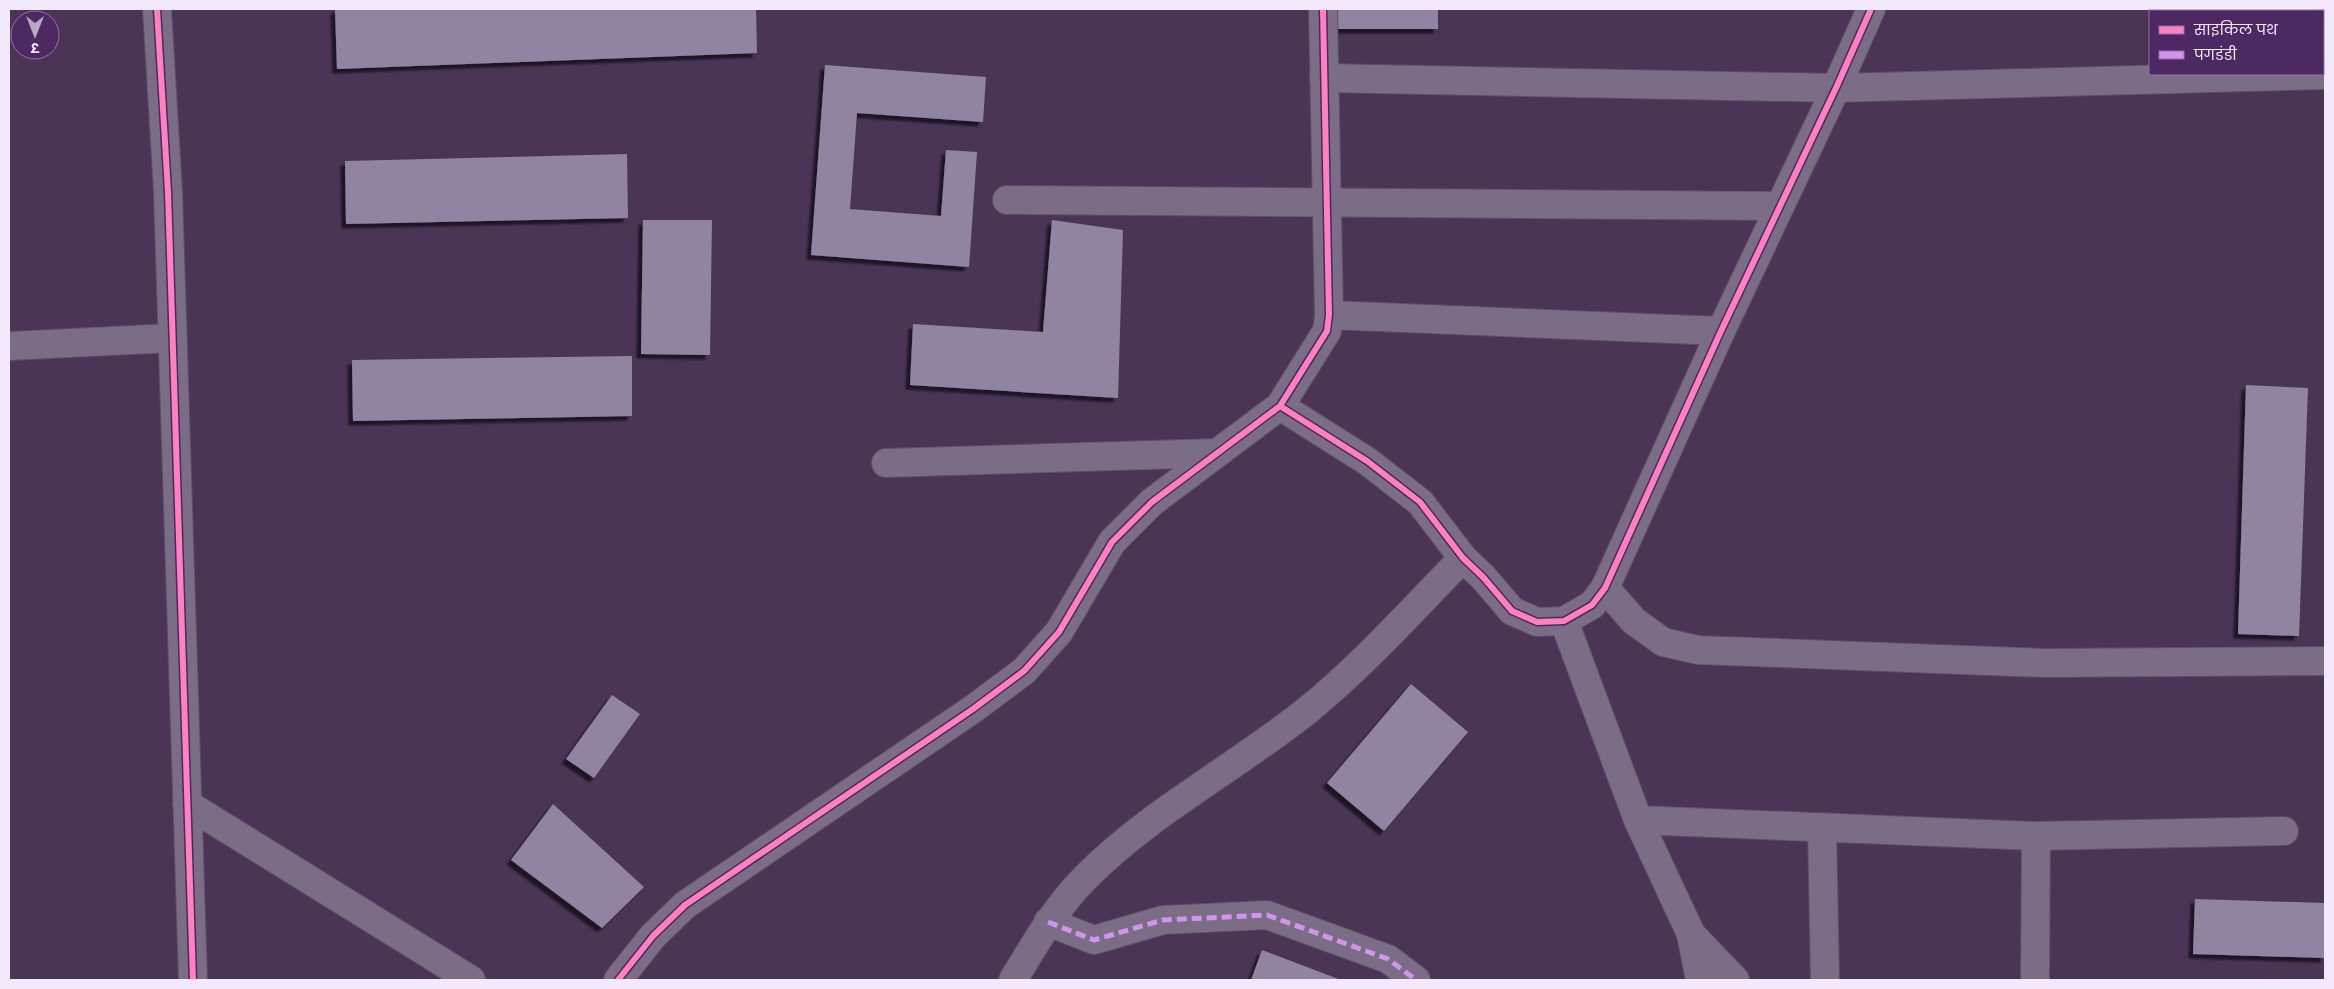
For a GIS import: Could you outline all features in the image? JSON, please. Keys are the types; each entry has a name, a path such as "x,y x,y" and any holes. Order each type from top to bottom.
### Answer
{"street":[{"path":"157,9 168,192 193,980"},
{"path":"618,980 653,936 685,905 973,709 1024,671 1059,632 1112,542 1152,502 1280,406 1327,331 1329,315 1323,9"},
{"path":"1280,406 1367,461 1420,502 1463,558 1483,577 1512,611 1537,622 1564,621 1592,605 1605,588 1721,331 1836,88 1871,9"},
{"path":"1324,78 1836,88 2325,75"},
{"path":"1007,200 1779,206"},
{"path":"1329,315 1721,331"},
{"path":"9,346 172,338"},
{"path":"886,463 1216,453"},
{"path":"1013,980 1048,922 1085,878 1138,831 1308,710 1347,675 1463,558"},
{"path":"1605,588 1634,621 1663,642 1698,650 2044,663 2325,661"},
{"path":"1564,621 1638,820 1691,934 1700,980"},
{"path":"187,804 471,980"},
{"path":"1638,820 2036,836 2284,831"},
{"path":"1822,827 1825,980"},
{"path":"2035,980 2036,836"},
{"path":"1048,922 1094,940 1163,920 1267,914 1388,959 1416,980"},
{"path":"1691,934 1736,980"}],"building":[{"path":"335,9 756,9 757,53 337,69"},
{"path":"1333,9 1438,9 1438,29 1333,29"},
{"path":"825,65 986,77 983,122 857,113 850,209 941,216 946,150 977,152 969,267 811,255"},
{"path":"627,154 628,218 346,224 345,161"},
{"path":"643,220 712,220 710,355 641,354"},
{"path":"1052,220 1123,230 1118,398 910,385 913,324 1043,332"},
{"path":"632,356 632,416 353,421 352,360"},
{"path":"2246,385 2308,388 2299,636 2238,634"},
{"path":"1411,684 1468,732 1384,831 1327,783"},
{"path":"612,695 640,714 594,778 566,759"},
{"path":"553,804 644,887 602,928 511,860"},
{"path":"2195,899 2325,903 2325,958 2193,954"},
{"path":"1262,950 1341,980 1251,980"}],"marked path":[{"path":"1048,922 1094,940 1163,920 1267,915 1388,959 1416,980"}],"cycle path":[{"path":"157,9 168,192 193,980"},
{"path":"618,980 653,936 685,905 973,709 1024,671 1059,632 1112,542 1152,502 1280,406 1327,331 1329,315 1323,9"},
{"path":"1280,406 1367,461 1420,502 1463,558 1483,577 1512,611 1537,622 1564,621 1592,605 1605,588 1721,331 1836,88 1871,9"}]}
